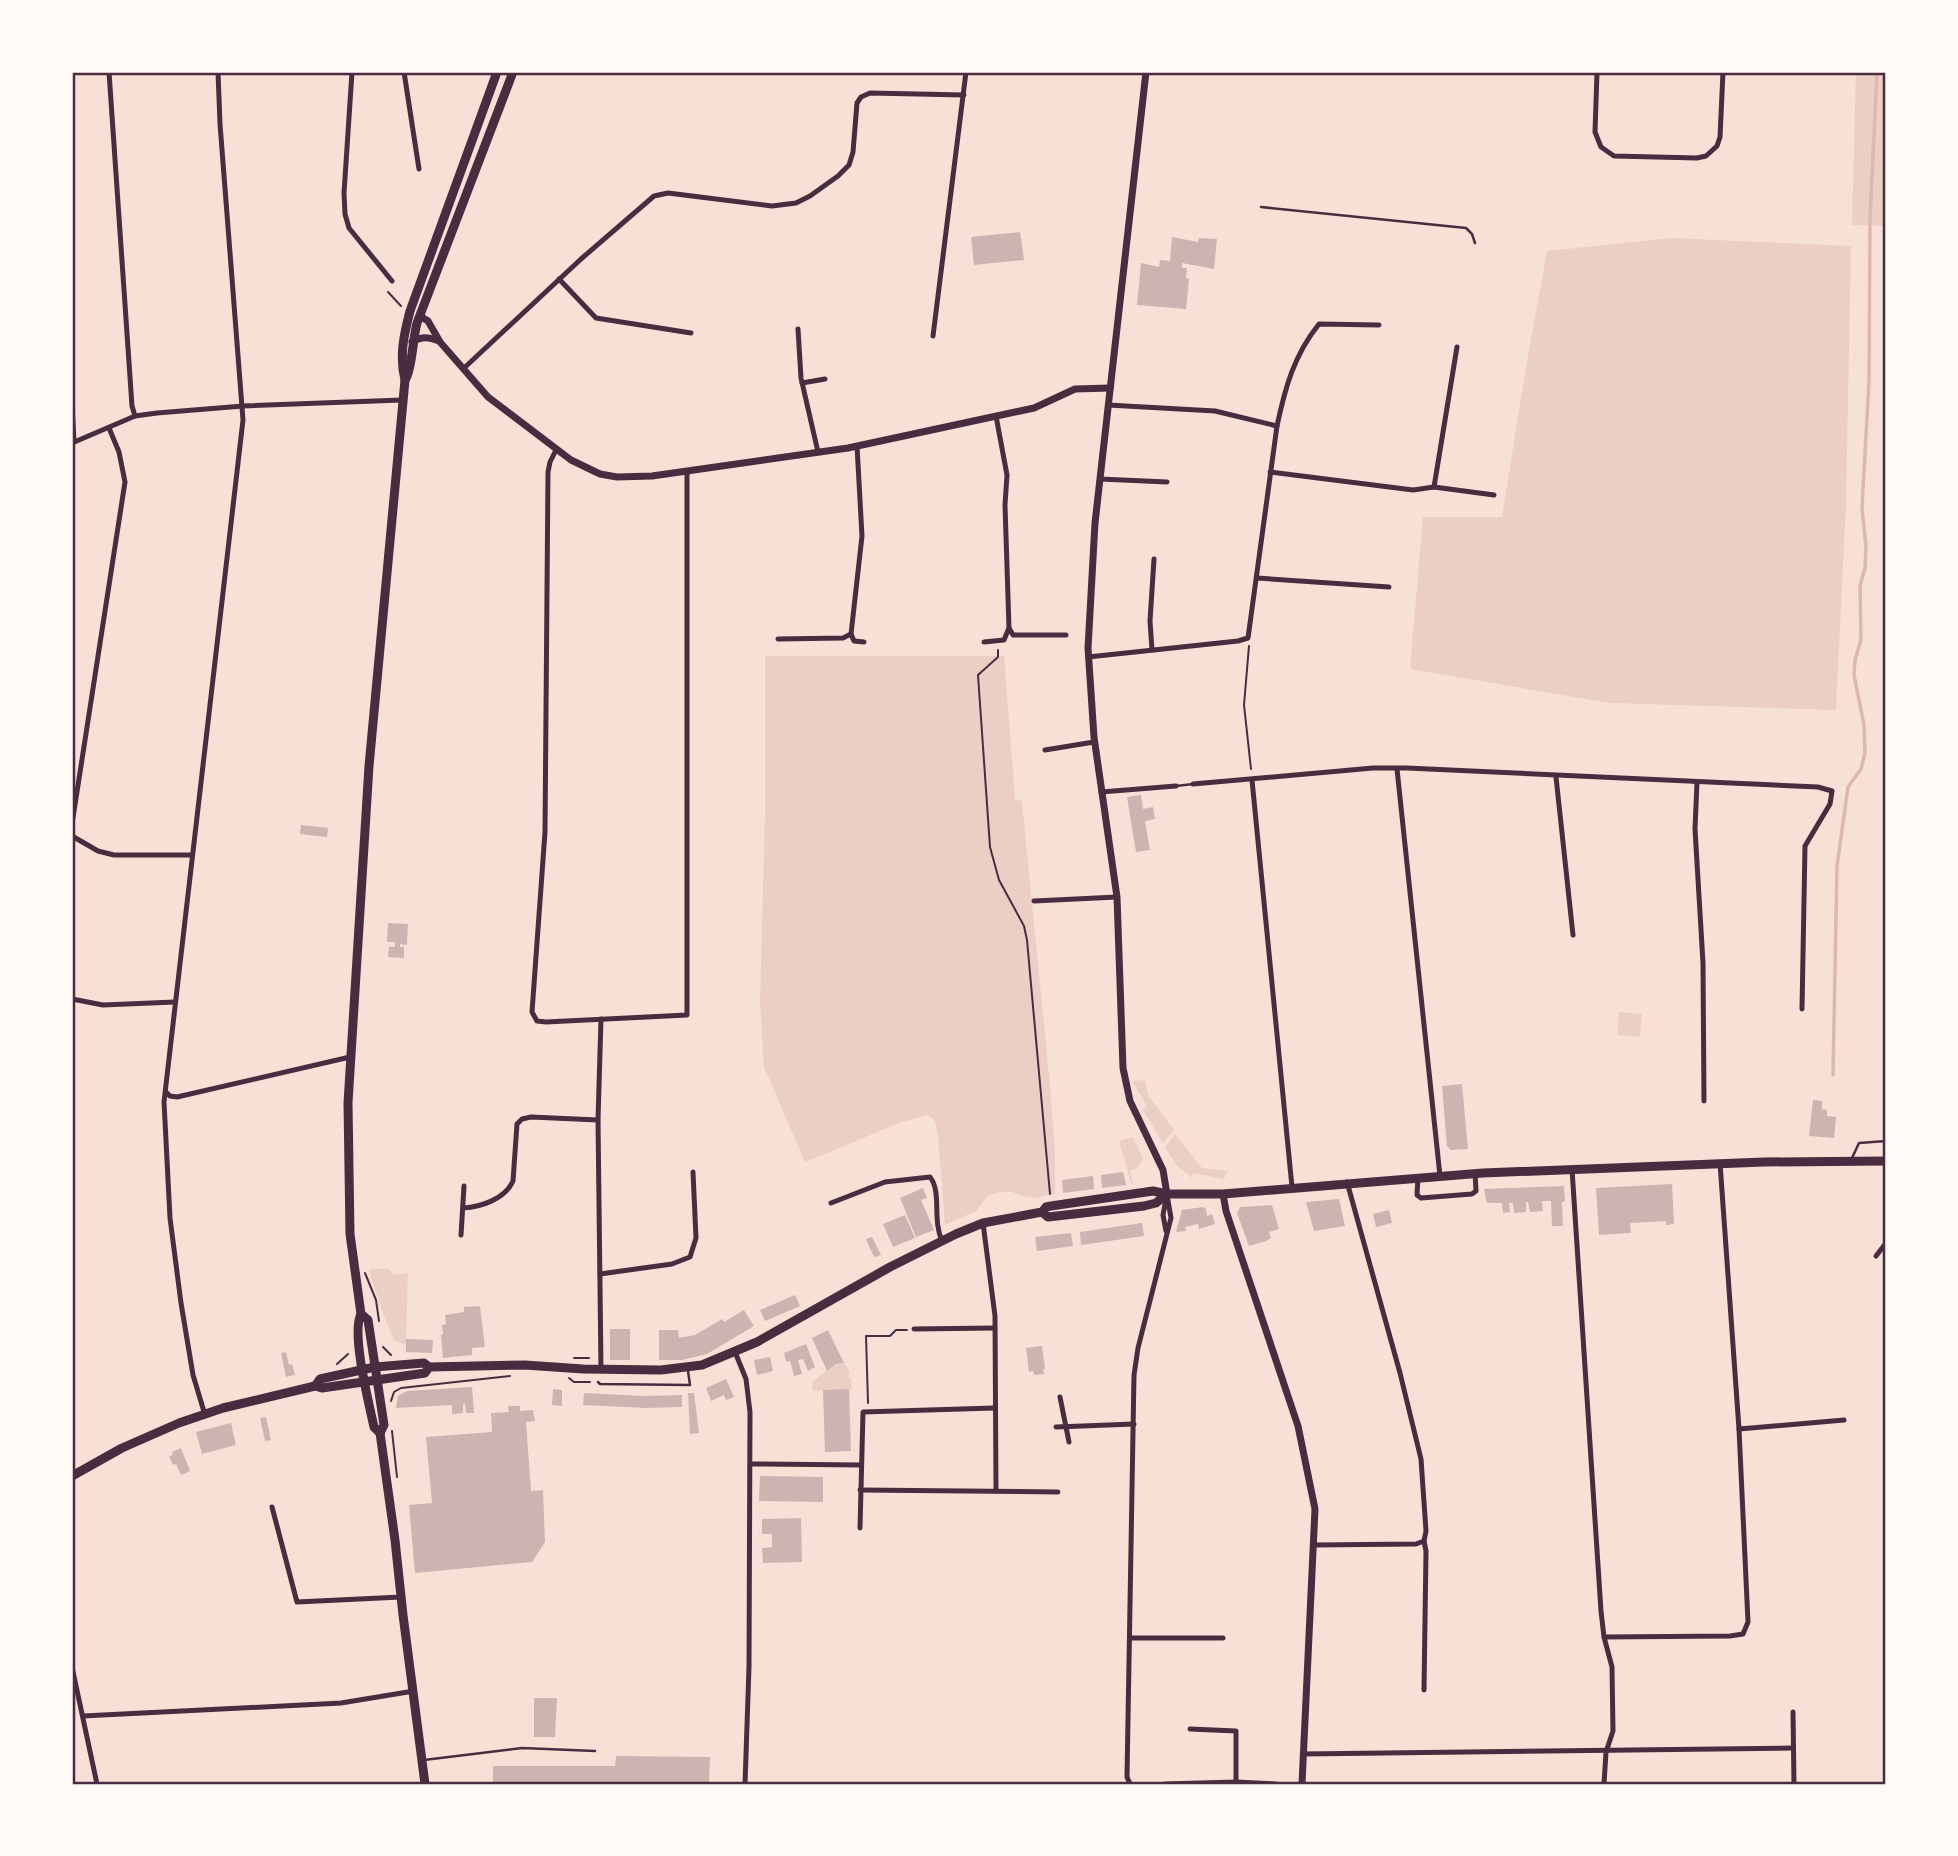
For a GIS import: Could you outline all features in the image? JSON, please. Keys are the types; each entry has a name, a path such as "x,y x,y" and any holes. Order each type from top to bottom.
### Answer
{"main road":[{"path":"408,339 410,311 497,72"},
{"path":"380,1433 374,1427 362,1369 357,1322 361,1314 353,1266 347,1164 350,1058 369,766 405,380 401,365 413,316 420,316 513,72"},
{"path":"315,1386 320,1379 362,1369 424,1363 429,1367 525,1365 601,1369 688,1368 736,1352 942,1241 984,1223 1042,1212 1051,1206 1153,1191 1167,1194 1223,1195 1347,1182 1475,1173 1720,1163 1886,1161"},
{"path":"361,1314 368,1320 384,1425 380,1433 396,1540 425,1784"},
{"path":"72,1476 156,1432 205,1415 315,1386 322,1388 425,1373 429,1367"}],"street":[{"path":"109,72 132,406 135,416"},
{"path":"205,1415 193,1375 170,1218 166,1092 233,514 243,406 218,72"},
{"path":"352,72 345,214 349,228 392,281"},
{"path":"404,72 419,169"},
{"path":"933,336 966,72"},
{"path":"1130,1784 1134,1375 1138,1348 1171,1213 1163,1170 1141,1127 1125,1086 1117,897 1094,742 1088,657 1091,562 1146,72"},
{"path":"1597,72 1595,132 1601,147 1614,156 1688,159 1706,156 1717,146 1720,137 1723,72"},
{"path":"463,369 559,279 654,196 668,193 772,206 796,203 822,189 849,165 860,97 866,94 964,95"},
{"path":"559,279 596,318 691,333"},
{"path":"420,316 428,321 439,342 488,397 556,450 584,468 617,477 634,478 857,446 1039,407 1078,389 1110,388"},
{"path":"1088,657 1248,638 1277,426 1290,374 1303,343 1319,324 1379,325"},
{"path":"798,329 802,383 818,452"},
{"path":"408,339 430,337 439,342"},
{"path":"1434,487 1457,347"},
{"path":"802,383 825,379"},
{"path":"72,403 73,442 135,416 243,406 402,400"},
{"path":"1108,405 1215,411 1277,426"},
{"path":"996,416 1007,475 1005,505 1009,628 1013,635 1066,635"},
{"path":"72,824 125,482 119,452 110,428"},
{"path":"857,446 862,536 851,634 854,641 864,642"},
{"path":"556,450 548,472 545,832 532,1012 537,1021 687,1015 687,471"},
{"path":"1270,472 1412,491 1434,487 1494,495"},
{"path":"1157,474 1157,482"},
{"path":"1100,479 1167,482"},
{"path":"1152,650 1150,621 1154,559"},
{"path":"1153,570 1162,570"},
{"path":"1256,578 1389,587"},
{"path":"984,642 1003,640 1009,628"},
{"path":"778,639 844,638 851,634"},
{"path":"1045,750 1094,742"},
{"path":"1193,784 1373,768 1818,787 1832,791 1830,804 1805,846 1802,1009"},
{"path":"1397,769 1440,1176"},
{"path":"1556,776 1573,935"},
{"path":"1252,779 1292,1187"},
{"path":"1697,782 1695,842 1703,963 1704,1101"},
{"path":"1101,792 1176,786"},
{"path":"72,836 97,851 114,855 192,855"},
{"path":"1034,901 1117,897"},
{"path":"72,999 103,1005 176,1002"},
{"path":"601,1019 598,1120 601,1369"},
{"path":"166,1092 177,1097 350,1058"},
{"path":"463,1209 483,1204 509,1189 513,1181 517,1124 522,1119 531,1117 598,1120"},
{"path":"1604,1637 1730,1636 1743,1634 1748,1622 1739,1429 1720,1163"},
{"path":"1572,1169 1604,1637 1612,1667 1612,1731 1606,1752 1604,1784"},
{"path":"600,1273 672,1265 690,1258 696,1238 693,1172"},
{"path":"1418,1177 1417,1195 1421,1198 1472,1194 1476,1191 1475,1173"},
{"path":"831,1203 885,1182 930,1177 935,1184 936,1223 942,1241"},
{"path":"1347,1182 1400,1373 1420,1458 1426,1531 1424,1690"},
{"path":"461,1235 464,1186"},
{"path":"1223,1195 1232,1230 1298,1426 1315,1509 1302,1784"},
{"path":"984,1223 994,1328 996,1491"},
{"path":"1876,1256 1886,1243"},
{"path":"914,1329 994,1328"},
{"path":"736,1352 743,1370 750,1412 745,1784"},
{"path":"1060,1397 1069,1442"},
{"path":"860,1528 863,1412 994,1408"},
{"path":"1739,1429 1844,1420"},
{"path":"1056,1427 1134,1424"},
{"path":"751,1464 861,1465"},
{"path":"860,1490 1058,1492"},
{"path":"272,1507 297,1602 401,1597"},
{"path":"1315,1545 1416,1544 1424,1541"},
{"path":"1131,1638 1223,1638"},
{"path":"72,1670 97,1784"},
{"path":"83,1716 341,1703 415,1691"},
{"path":"1793,1712 1794,1784"},
{"path":"1190,1729 1236,1731 1236,1782"},
{"path":"1304,1755 1792,1748"},
{"path":"1166,1784 1276,1784"}],"lane":[{"path":"1261,207 1466,228 1475,243"},
{"path":"1176,786 1193,784"},
{"path":"1847,1161 1859,1143 1886,1141"},
{"path":"598,1382 690,1385 688,1368"},
{"path":"423,1760 522,1748 595,1751"}],"path":[{"path":"388,292 401,304 402,310"},
{"path":"1248,638 1244,705 1252,779"},
{"path":"998,657 978,675 990,847 999,880 1024,926 1027,940 1049,1194"},
{"path":"367,1274 379,1318"},
{"path":"868,1411 866,1336 890,1336 896,1330 914,1329"},
{"path":"382,1345 392,1356"},
{"path":"337,1364 350,1350"},
{"path":"392,1395 395,1389 405,1387 503,1378"},
{"path":"577,1382 593,1382"},
{"path":"392,1426 397,1478"}],"shaded area":[{"path":"1856,72 1886,72 1886,226 1852,225"},
{"path":"1671,238 1851,246 1846,504 1836,710 1609,703 1410,669 1423,517 1502,517 1547,251"},
{"path":"765,656 1004,656 1015,799 1022,801 1050,1086 1055,1194 1033,1198 1012,1192 999,1192 987,1197 976,1211 945,1225 938,1135 935,1121 928,1115 902,1122 805,1162 764,1067 760,1001 765,814"},
{"path":"1619,1012 1642,1014 1640,1037 1617,1035"},
{"path":"1145,1080 1148,1095 1174,1130 1163,1143 1143,1110 1147,1106 1132,1081"},
{"path":"1175,1134 1202,1168 1228,1171 1224,1179 1193,1173 1192,1178 1176,1165 1165,1147"},
{"path":"1133,1137 1143,1159 1136,1169 1130,1171 1132,1186 1119,1141"},
{"path":"388,1268 394,1275 408,1273 406,1345 393,1337 369,1270"},
{"path":"844,1363 850,1373 848,1377 851,1377 852,1389 813,1391 812,1383 831,1368"}],"building":[{"path":"1020,232 1024,260 974,265 971,237"},
{"path":"1172,237 1198,242 1199,238 1217,239 1214,269 1182,263 1182,268 1187,268 1186,278 1189,279 1186,309 1137,305 1141,263 1159,267 1160,260 1170,261"},
{"path":"1141,795 1143,809 1153,807 1155,819 1145,821 1150,850 1136,852 1127,797"},
{"path":"301,825 328,828 327,837 300,834"},
{"path":"388,923 408,924 407,945 400,944 400,947 404,947 404,958 388,957 389,947 395,947 395,942 387,942"},
{"path":"1462,1084 1468,1149 1451,1150 1447,1146 1442,1086"},
{"path":"1813,1100 1822,1101 1822,1109 1827,1110 1827,1116 1836,1117 1834,1138 1809,1136"},
{"path":"1123,1172 1126,1185 1102,1188 1101,1175"},
{"path":"1093,1176 1094,1189 1063,1193 1062,1180"},
{"path":"1672,1184 1674,1224 1666,1225 1666,1221 1630,1223 1631,1233 1599,1235 1596,1188"},
{"path":"1564,1186 1563,1226 1552,1226 1551,1201 1542,1201 1543,1211 1530,1212 1526,1202 1526,1212 1514,1213 1513,1203 1509,1203 1510,1212 1503,1213 1502,1203 1487,1203 1484,1189"},
{"path":"923,1188 927,1198 921,1200 934,1230 916,1237 900,1198"},
{"path":"1339,1199 1345,1226 1314,1231 1306,1202"},
{"path":"1272,1205 1279,1229 1269,1232 1271,1238 1266,1241 1249,1246 1237,1213 1240,1207"},
{"path":"1203,1207 1207,1216 1212,1214 1215,1224 1199,1229 1198,1224 1185,1227 1186,1231 1176,1232 1182,1210"},
{"path":"1389,1210 1392,1223 1376,1227 1373,1214"},
{"path":"905,1215 915,1238 893,1247 883,1224"},
{"path":"1142,1223 1144,1236 1081,1245 1080,1232"},
{"path":"1071,1233 1073,1246 1037,1251 1035,1237"},
{"path":"872,1237 881,1255 874,1257 866,1239"},
{"path":"795,1295 800,1306 765,1321 760,1310"},
{"path":"480,1306 485,1347 472,1348 472,1355 443,1358 441,1335 442,1325 446,1324 445,1315 464,1312 464,1307"},
{"path":"744,1310 754,1326 707,1354 682,1360 659,1360 659,1330 678,1330 679,1338 695,1335"},
{"path":"610,1329 630,1329 630,1360 610,1360"},
{"path":"828,1330 844,1363 836,1364 827,1371 812,1338"},
{"path":"406,1339 433,1340 432,1353 406,1352"},
{"path":"806,1344 815,1367 808,1371 803,1359 798,1360 802,1374 794,1376 790,1361 786,1362 784,1353"},
{"path":"1042,1346 1044,1374 1034,1375 1033,1371 1029,1372 1026,1348"},
{"path":"286,1352 295,1375 286,1377 281,1353"},
{"path":"770,1357 773,1371 757,1375 754,1360"},
{"path":"726,1379 734,1397 726,1400 724,1395 711,1401 706,1388"},
{"path":"472,1387 474,1413 466,1413 465,1404 463,1413 452,1414 452,1405 396,1408 398,1396 407,1391"},
{"path":"553,1389 562,1390 562,1406 552,1405"},
{"path":"849,1389 851,1451 825,1452 823,1390"},
{"path":"584,1393 682,1395 682,1407 583,1405"},
{"path":"688,1393 694,1393 699,1433 690,1434"},
{"path":"508,1406 520,1406 520,1411 533,1410 535,1421 526,1422 531,1491 543,1490 545,1542 532,1562 415,1573 409,1505 432,1503 426,1437 492,1432 491,1413 509,1412"},
{"path":"266,1417 271,1440 265,1441 260,1418"},
{"path":"231,1423 236,1445 202,1454 196,1432"},
{"path":"181,1448 190,1471 181,1475 169,1456"},
{"path":"760,1476 823,1477 823,1502 759,1501"},
{"path":"801,1518 802,1562 763,1563 762,1548 772,1547 772,1534 762,1534 762,1519"},
{"path":"534,1698 557,1698 555,1737 534,1737"},
{"path":"616,1756 710,1757 709,1784 493,1784 493,1766 615,1766"}],"waterway":[{"path":"1833,1075 1837,866 1848,787 1861,769 1865,753 1864,725 1854,675 1861,640 1860,586 1865,568 1866,546 1862,508 1869,381 1870,218 1877,72"}]}
